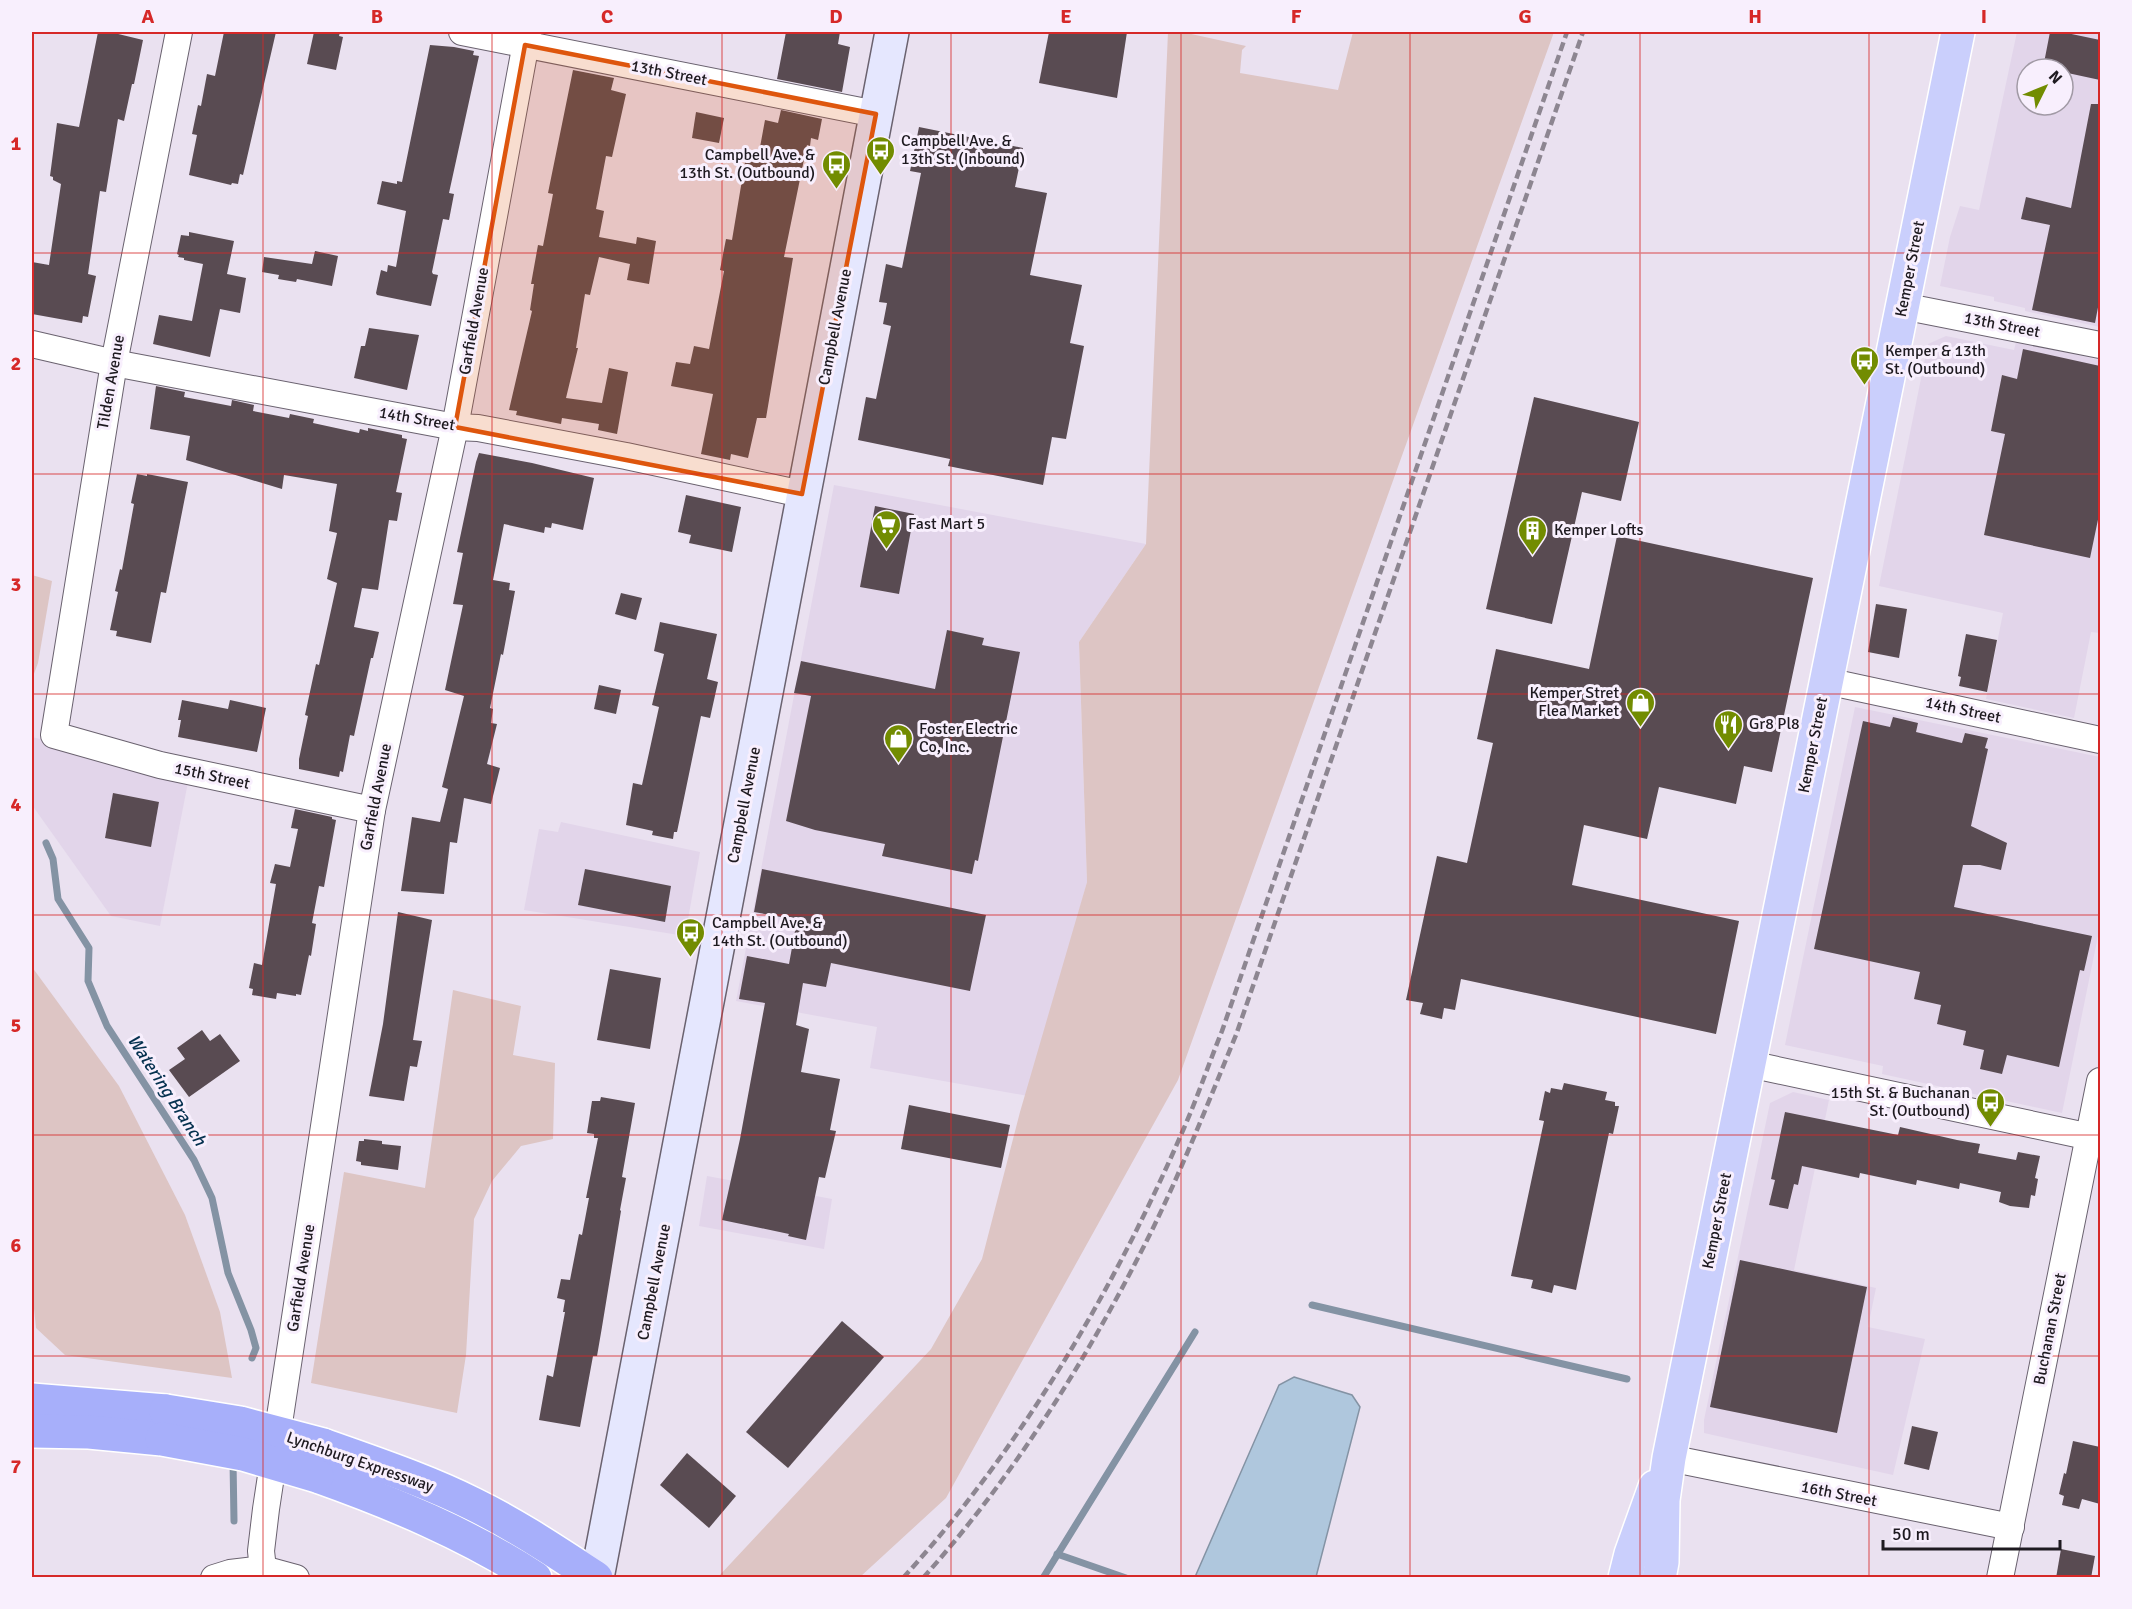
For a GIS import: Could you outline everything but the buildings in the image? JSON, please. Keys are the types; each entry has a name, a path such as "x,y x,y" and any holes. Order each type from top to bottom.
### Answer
{"highway":[{"name":"Lynchburg Expressway","path":"32,1400 164,1425 243,1454 320,1460 398,1473 473,1504 553,1550 598,1570"},
{"name":"Lynchburg Expressway","path":"32,1431 89,1432 164,1425"},
{"name":"Lynchburg Expressway","path":"320,1460 380,1498 459,1534 536,1578"}],"main road":[{"name":"Campbell Avenue","path":"598,1570 892,32"},
{"name":"Kemper Street","path":"1659,1578 1662,1562 1663,1500 1669,1458 1958,32"},
{"name":"Kemper Street","path":"1625,1578 1651,1496 1669,1458"}],"street":[{"name":"Tilden Avenue","path":"54,735 114,363 179,32"},
{"name":"13th Street","path":"462,32 526,38 876,114"},
{"name":"Garfield Avenue","path":"263,1569 261,1551 266,1509 372,810 455,427 526,38"},
{"name":"13th Street","path":"1902,306 2100,345"},
{"name":"14th Street","path":"32,344 114,363 455,427 478,428 626,456 802,494"},
{"name":"14th Street","path":"1826,681 2100,740"},
{"name":"15th Street","path":"54,735 160,765 372,810"},
{"path":"1749,1064 2095,1138"},
{"name":"Buchanan Street","path":"2000,1578 2095,1138 2100,1081"},
{"name":"16th Street","path":"1669,1458 2011,1527"},
{"path":"214,1578 230,1573 263,1569 296,1578"}],"highlighted area":[{"path":"525,45 876,114 802,494 455,427"}],"shaded area":[{"path":"1168,32 1182,32 1246,46 1242,50 1240,73 1338,90 1353,32 1554,32 1178,1080 946,1498 860,1577 718,1577 931,1349 982,1259 1020,1112 1087,882 1079,642 1146,544"},
{"path":"2017,32 2100,32 2100,327 2025,311 2025,308 1994,301 1994,297 1940,286 1950,237 1960,206 1979,210"},
{"path":"1946,336 2014,350 2016,342 2100,360 2100,633 2091,632 2074,718 1986,699 2003,613 1879,586 1928,344"},
{"path":"834,485 1146,544 1079,642 1087,882 1028,1096 870,1068 877,1027 736,1001"},
{"path":"32,575 52,581 38,663 32,679"},
{"path":"1855,707 2100,757 2100,926 2062,1113 1882,1074 1883,1066 1785,1045"},
{"path":"32,737 189,777 160,926 111,916 32,805"},
{"path":"561,822 700,852 685,936 524,910 539,829 558,832"},
{"path":"32,967 119,1086 185,1215 220,1312 232,1378 65,1355 36,1328 32,1289"},
{"path":"453,990 521,1006 513,1055 555,1063 553,1139 521,1146 492,1181 474,1219 466,1355 457,1413 311,1383 344,1172 425,1188"},
{"path":"1793,1092 1829,1100 1794,1270 1876,1288 1868,1327 1925,1339 1893,1475 1704,1433 1704,1420 1770,1103"},
{"path":"707,1176 832,1199 824,1249 699,1226"}],"water":[{"path":"1294,1377 1352,1395 1360,1407 1316,1577 1195,1577 1279,1385"}],"waterway":[{"name":"Watering Branch","path":"46,843 53,859 58,899 89,948 88,981 107,1026 194,1160 212,1198 228,1273 256,1348 252,1358"},
{"path":"1312,1305 1627,1379"},
{"path":"1043,1578 1195,1332"},
{"name":"Watering Branch","path":"233,1461 234,1521"},
{"path":"1057,1554 1126,1578"}],"railway":[{"path":"903,1578 987,1475 1026,1421 1062,1365 1127,1248 1184,1128 1222,1031 1567,32"},
{"path":"923,1578 990,1496 1051,1409 1106,1318 1155,1224 1187,1154 1236,1035 1583,32"}],"place":[{"name":"Campbell Ave. & 13th St. (Inbound)","path":"880,176"},
{"name":"Campbell Ave. & 13th St. (Outbound)","path":"836,190"},
{"name":"Kemper & 13th St. (Outbound)","path":"1864,386"},
{"name":"Fast Mart 5","path":"887,550"},
{"name":"Kemper Lofts","path":"1533,556"},
{"name":"Kemper Stret Flea Market","path":"1640,728"},
{"name":"Gr8 Pl8","path":"1728,750"},
{"name":"Foster Electric Co, Inc.","path":"898,764"},
{"name":"Campbell Ave. & 14th St. (Outbound)","path":"691,958"},
{"name":"15th St. & Buchanan St. (Outbound)","path":"1991,1128"}]}
